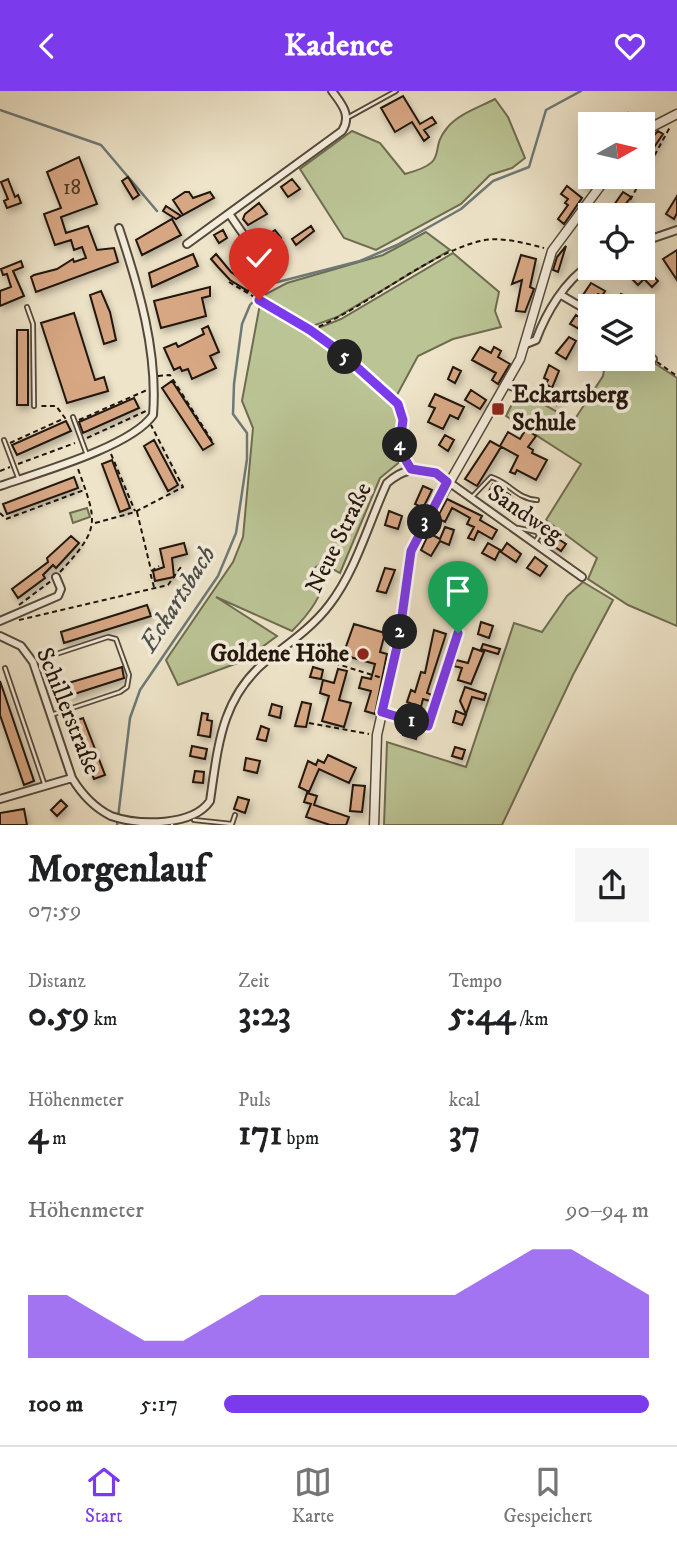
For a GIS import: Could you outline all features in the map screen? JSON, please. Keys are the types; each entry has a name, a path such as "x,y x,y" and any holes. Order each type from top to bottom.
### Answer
{"street":[{"path":"187,244 342,131 347,118 345,108 332,91"},
{"path":"655,126 676,117"},
{"path":"374,825 377,735 390,681 411,551 526,344 541,280 552,251 598,189"},
{"path":"230,215 261,260"},
{"path":"0,486 75,460 148,421 153,408 154,376 148,334 133,269 119,228"},
{"path":"655,238 677,230"},
{"path":"526,344 536,340 543,321 578,272"},
{"path":"561,295 578,305"},
{"path":"411,469 436,473 447,482"},
{"name":"Neue Straße","path":"194,820 204,811 209,801 221,729 234,697 253,673 316,621 342,585 387,483 411,469"},
{"name":"Sandweg","path":"447,482 582,577"},
{"path":"0,621 13,612 58,597 61,589 56,577"},
{"path":"382,712 428,726 458,633"},
{"name":"Schillerstraße","path":"0,636 9,638 28,653 72,778 96,807 124,821 172,825"},
{"path":"0,799 72,778"},
{"path":"172,825 194,820"}],"lane":[{"path":"347,118 367,110 396,91"},
{"path":"27,307 33,324 34,406"},
{"path":"505,385 538,398 545,394"},
{"path":"72,417 86,455"},
{"path":"4,440 19,480"},
{"path":"469,499 491,477 499,479 524,499 537,500"},
{"path":"510,527 533,529 539,536 532,544"},
{"path":"51,715 65,711 127,687 129,675 116,639 108,637 47,657 65,711"},
{"path":"5,668 45,786"},
{"path":"194,820 232,824 235,815"}],"path":[{"path":"629,203 676,117"},
{"path":"310,330 341,318 450,252 482,240 513,241 552,251"},
{"path":"229,282 310,330 398,404 403,420 399,449 411,469"},
{"path":"655,360 677,376"},
{"path":"154,376 170,375 214,444"},
{"path":"74,422 153,387"},
{"path":"5,445 65,418 56,406 34,406"},
{"path":"0,471 81,440 153,408"},
{"path":"94,523 136,511 183,487 148,421"},
{"path":"111,454 136,511 154,589"},
{"path":"75,460 94,523 86,544 56,577 13,612 20,621 168,585 181,567"},
{"path":"0,513 6,519 85,490"},
{"path":"151,570 159,566"},
{"path":"290,642 311,649 318,658 390,681"},
{"path":"309,723 377,735"}],"green space":[{"path":"495,99 508,117 525,158 512,168 490,175 461,204 376,250 344,238 300,169 352,131 380,143 405,174 419,169 434,160 441,136 452,123"},
{"path":"426,232 450,250 337,317 310,327 262,296 287,283 383,255"},
{"path":"453,253 499,292 495,311 501,327 453,339 418,356 397,395 383,389 313,330 341,319"},
{"path":"260,304 308,330 336,351 363,375 369,385 401,410 397,447 402,460 380,478 340,573 322,563 313,569 324,579 323,586 312,607 292,631 216,597 277,636 243,661 178,685 166,660 233,562 243,537 253,428 242,401"},
{"path":"655,364 677,378 677,626 628,605 588,579 597,558 546,520 581,464 506,416 514,400 522,399 545,405 573,422 604,371 655,371"},
{"path":"87,508 90,517 73,523 70,513"},
{"path":"583,582 613,600 573,675 502,825 384,825 387,742 466,767 514,623 542,632 567,596"}],"building":[{"path":"403,96 420,124 432,117 436,123 424,130 429,137 424,141 412,122 395,132 381,108"},
{"path":"658,131 663,134 655,146 655,134"},
{"path":"79,157 97,204 61,217 66,233 88,226 97,250 114,248 118,262 36,292 31,277 57,269 73,259 74,262 86,258 82,247 74,250 71,240 55,245 44,214 61,208 47,172"},
{"path":"128,177 139,195 133,199 122,181"},
{"path":"8,179 15,197 18,195 21,203 7,208 4,201 8,199 1,182"},
{"path":"292,179 300,189 288,197 281,187"},
{"path":"567,186 582,198 564,224 558,219 568,205 565,203 568,199 561,194"},
{"path":"189,192 193,198 210,192 214,198 183,215 173,200"},
{"path":"623,192 631,197 626,203 615,203"},
{"path":"677,196 677,213 674,219 666,214"},
{"path":"259,203 267,214 248,225 243,219 245,214"},
{"path":"166,206 181,216 176,219 163,211"},
{"path":"172,219 181,235 142,255 136,240"},
{"path":"311,226 314,231 296,245 292,239"},
{"path":"223,230 227,238 219,243 214,235"},
{"path":"275,230 281,238 274,245 282,257 275,261 259,241"},
{"path":"566,246 558,272 553,270 557,257"},
{"path":"677,250 677,280 663,259"},
{"path":"193,254 198,266 152,287 149,273"},
{"path":"216,254 231,272 251,286 248,291 230,280 211,259"},
{"path":"521,255 536,259 530,287 534,289 525,312 516,311 522,280 512,284"},
{"path":"21,261 23,267 13,271 24,296 0,306 0,291 11,287 7,274 3,275 1,269"},
{"path":"655,278 658,281 652,287 645,280"},
{"path":"591,283 605,291 603,294 584,294"},
{"path":"210,287 210,296 202,298 206,316 161,328 154,301"},
{"path":"101,291 110,312 116,340 104,344 90,295"},
{"path":"74,313 95,380 104,377 108,391 67,403 41,323"},
{"path":"576,315 578,316 578,328 570,324"},
{"path":"208,326 219,352 210,356 216,368 192,379 188,369 182,371 180,367 174,370 164,348 176,343 178,347 204,334 202,329"},
{"path":"17,330 28,330 28,405 17,405"},
{"path":"569,337 576,341 566,359 556,353"},
{"path":"480,347 491,353 494,347 501,351 498,357 510,364 498,384 492,380 496,373 472,360"},
{"path":"549,365 559,371 552,388 546,384 548,380 544,378"},
{"path":"453,367 461,371 455,383 448,379"},
{"path":"172,381 213,444 203,450 162,388"},
{"path":"471,390 486,400 480,409 465,400"},
{"path":"555,391 562,395 556,405 550,402"},
{"path":"435,394 464,407 458,419 450,415 443,429 428,422 435,408 429,406"},
{"path":"134,398 139,408 83,433 79,422"},
{"path":"66,421 71,431 17,455 12,445"},
{"path":"526,429 536,436 528,447 533,450 532,453 547,460 536,480 517,470 515,474 510,472 518,456 500,446 508,432 520,439"},
{"path":"445,435 454,440 448,451 439,445"},
{"path":"154,440 178,485 168,491 144,446"},
{"path":"490,441 501,447 477,486 465,479"},
{"path":"112,460 130,508 120,512 102,464"},
{"path":"74,477 78,488 7,514 3,504"},
{"path":"493,484 510,495 505,504 488,493"},
{"path":"423,486 432,490 423,508 415,504"},
{"path":"447,499 482,516 480,520 497,530 492,539 478,531 474,540 468,538 474,527 467,524 470,518 452,508 445,522 437,518"},
{"path":"389,511 402,516 398,529 385,525"},
{"path":"445,527 454,530 449,545 440,541 431,556 421,550 429,533 440,539"},
{"path":"549,533 566,544 561,551 545,540"},
{"path":"71,536 79,543 56,568 53,565 43,575 45,578 18,598 12,589 48,562 47,558"},
{"path":"184,543 187,554 172,558 174,577 155,581 153,571 164,567 160,549"},
{"path":"488,543 500,550 495,560 482,553"},
{"path":"507,543 521,554 516,562 501,552"},
{"path":"535,557 547,566 540,576 527,568"},
{"path":"385,568 395,570 386,593 377,591"},
{"path":"447,594 458,598 454,610 443,607"},
{"path":"147,605 151,616 64,643 61,632"},
{"path":"481,622 493,626 489,638 478,634"},
{"path":"354,624 385,633 380,652 387,654 375,714 365,711 371,691 359,688 362,677 371,679 375,664 343,655"},
{"path":"434,630 446,634 427,693 432,695 430,701 423,699 421,707 407,702 411,690 415,692 421,672 425,673"},
{"path":"483,644 500,649 498,654 481,649"},
{"path":"473,648 484,652 471,684 458,680 462,668 454,666 456,660 468,663"},
{"path":"122,667 124,678 68,696 65,684"},
{"path":"313,667 323,670 321,679 310,677"},
{"path":"338,669 347,671 339,700 351,703 344,727 322,721 329,696 320,693 323,680 334,683"},
{"path":"0,681 34,781 24,785 0,715"},
{"path":"465,687 486,694 484,700 472,697 466,714 460,701"},
{"path":"302,702 311,704 306,727 295,726"},
{"path":"272,704 282,707 280,718 269,715"},
{"path":"456,711 466,715 462,725 453,722"},
{"path":"202,713 208,714 207,720 212,721 210,737 198,735"},
{"path":"83,718 105,775 94,779 72,722"},
{"path":"261,726 269,729 266,741 257,739"},
{"path":"405,726 419,730 416,739 403,735"},
{"path":"192,746 207,749 205,759 190,756"},
{"path":"455,747 465,750 462,759 452,756"},
{"path":"328,755 356,768 349,783 319,769 309,792 299,787 308,761 316,765 318,760 324,763"},
{"path":"246,758 260,761 257,773 244,770"},
{"path":"195,771 204,772 203,783 193,782"},
{"path":"353,785 365,786 362,812 350,811"},
{"path":"307,793 317,796 314,805 349,817 346,825 330,825 306,817 311,804 304,802"},
{"path":"238,797 249,800 245,813 234,809"},
{"path":"61,800 67,806 57,816 51,810"},
{"path":"24,809 27,825 0,825 0,813"}],"waterway":[{"name":"Eckartsbach","path":"117,825 130,718 140,690 218,576 236,533 247,459 247,433 233,414 234,384 242,324 250,305 270,284 360,261 397,245 461,209 493,181 529,167 546,110 581,91"},
{"path":"0,110 101,145 157,211"}],"place":[{"name":"Eckartsberg Schule","path":"498,409"},
{"name":"Goldene Höhe","path":"363,654"}],"route":[{"path":"259,300 310,330 339,351 398,404 403,420 399,449 401,454 411,469 436,473 447,482 419,531 411,551 399,638 382,712 428,726 458,633"}]}
